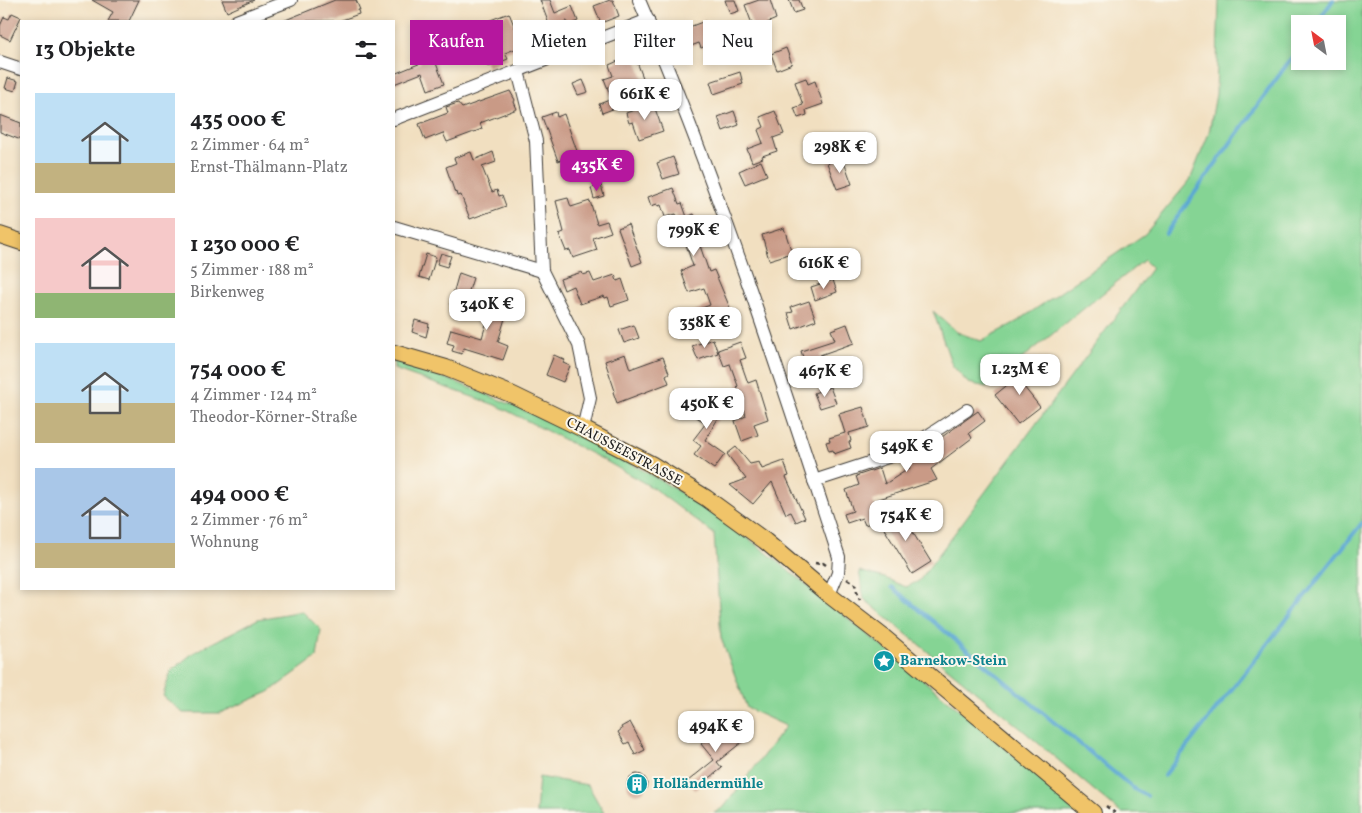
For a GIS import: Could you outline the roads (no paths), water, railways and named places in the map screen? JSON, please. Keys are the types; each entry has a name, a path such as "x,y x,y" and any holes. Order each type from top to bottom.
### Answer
{"main road":[{"path":"0,235 20,242"},
{"name":"CHAUSSEESTRASSE","path":"395,353 446,368 513,395 651,464 706,498 765,541 1093,813"}],"street":[{"path":"239,20 291,0"},
{"path":"639,0 648,20"},
{"path":"395,119 615,33"},
{"path":"0,62 20,69"},
{"path":"666,65 732,236 839,557 838,573 829,595"},
{"path":"518,71 536,141 542,271 579,344 590,398 582,429"},
{"path":"395,227 542,271"},
{"path":"814,481 903,452 967,410"}],"waterway":[{"path":"1322,15 1333,0"},
{"path":"1166,233 1291,59"},
{"path":"1164,776 1362,523"},
{"path":"892,587 1134,789 1147,796"}],"place":[{"name":"Barnekow-Stein","path":"884,661"},
{"name":"Holländermühle","path":"637,784"}]}
